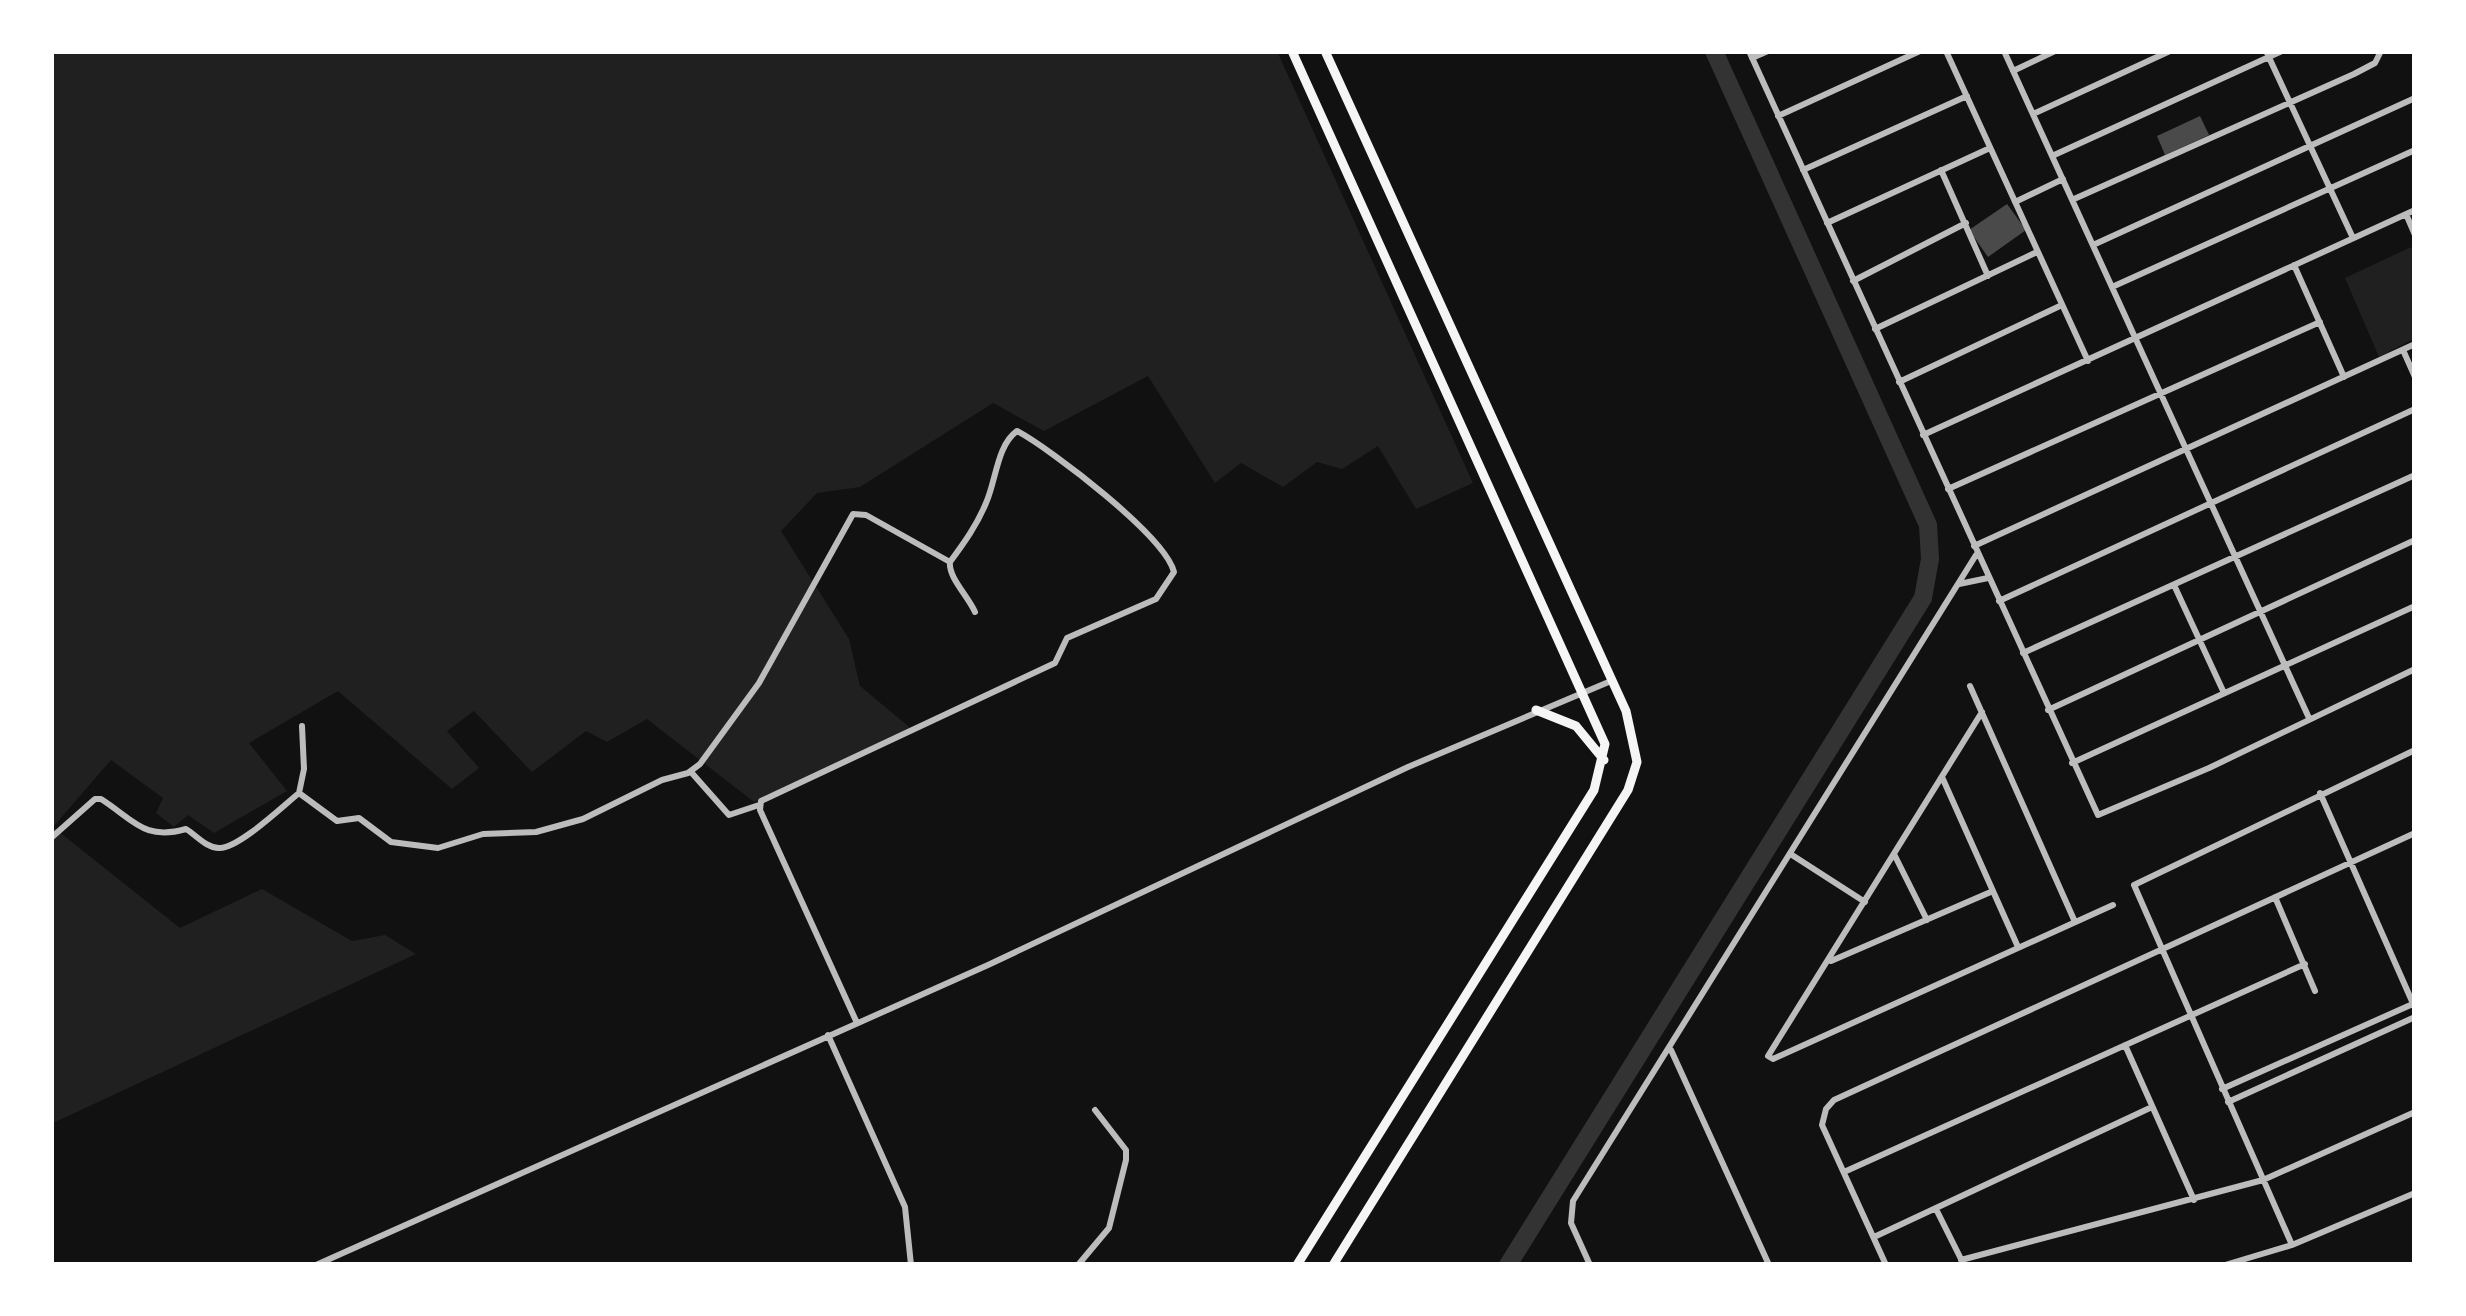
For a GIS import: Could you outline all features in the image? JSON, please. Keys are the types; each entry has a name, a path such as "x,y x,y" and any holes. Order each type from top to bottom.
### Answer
{"main road":[{"path":"1292,51 1602,731 1604,760 1594,790 1297,1265"},
{"path":"1324,51 1611,681 1634,737 1637,762 1628,790 1333,1265"},
{"path":"1536,710 1576,726 1604,760"}],"street":[{"path":"1768,51 1750,54 2095,812 2100,815 2415,669"},
{"path":"1778,116 1920,51"},
{"path":"1946,51 2088,361"},
{"path":"2004,51 2309,718"},
{"path":"2013,71 2055,51"},
{"path":"2033,114 2170,51"},
{"path":"2052,156 2282,51"},
{"path":"2072,200 2375,63 2381,51"},
{"path":"2267,54 2353,238"},
{"path":"1803,170 1967,96"},
{"path":"2093,245 2415,98"},
{"path":"1827,223 1990,148"},
{"path":"2112,287 2415,150"},
{"path":"1941,170 1988,276"},
{"path":"2015,202 2063,179"},
{"path":"1923,435 2415,210"},
{"path":"2406,214 2415,235"},
{"path":"1853,281 1966,223"},
{"path":"1876,329 2037,252"},
{"path":"2294,265 2344,377"},
{"path":"1900,382 2062,305"},
{"path":"1948,489 2320,322"},
{"path":"1590,1265 1569,1212 1598,1158 1792,855 1976,550 2415,344"},
{"path":"2403,350 2415,377"},
{"path":"1999,601 2415,409"},
{"path":"691,772 729,814 759,805 764,798 1055,663 1067,638 1156,599 1174,572 1161,545 1110,500 1017,431 1009,437 991,492 968,539 950,562 951,574 975,612"},
{"path":"2023,653 2415,475"},
{"path":"299,793 337,821 359,818 382,839 438,848 483,834 536,832 584,819 662,780 691,772 712,749 759,683 853,514 866,514 950,562"},
{"path":"2048,710 2415,539"},
{"path":"1959,584 1988,578"},
{"path":"2174,585 2224,693"},
{"path":"2072,763 2415,606"},
{"path":"316,1265 857,1023 1536,710 1611,681"},
{"path":"1970,686 2075,922"},
{"path":"1982,712 1769,1050 1770,1058 2113,904"},
{"path":"51,838 100,799 161,836 186,829 205,844 224,848 299,793 304,769 302,726"},
{"path":"2292,1245 2136,895 2136,881 2415,750"},
{"path":"1942,777 2018,947"},
{"path":"2320,793 2415,1008"},
{"path":"759,805 857,1023"},
{"path":"1886,1265 1822,1124 1834,1100 2415,833"},
{"path":"1894,854 1927,920"},
{"path":"1792,855 1865,902"},
{"path":"1828,963 1993,891"},
{"path":"2276,897 2315,991"},
{"path":"1844,1172 2305,964"},
{"path":"2222,1089 2415,1008"},
{"path":"2228,1102 2415,1008"},
{"path":"828,1035 905,1208 911,1265"},
{"path":"2126,1045 2194,1200"},
{"path":"1670,1048 1769,1265"},
{"path":"1874,1237 2152,1107"},
{"path":"1078,1265 1109,1228 1126,1160 1126,1150 1095,1110"},
{"path":"1935,1208 1962,1262 2072,1228 2263,1180 2415,1112"},
{"path":"2224,1265 2292,1245 2415,1193"}],"shaded area":[{"path":"51,51 1277,51 1473,483 1416,509 1378,446 1342,469 1317,462 1283,487 1241,463 1215,483 1148,376 1044,431 993,403 860,487 817,493 781,531 849,639 860,686 914,731 754,802 647,719 607,742 586,731 532,772 474,711 447,731 479,768 452,789 338,691 249,743 287,791 214,833 188,815 174,827 156,813 163,798 111,760 53,827 180,928 262,889 352,941 385,935 416,954 51,1124"},
{"path":"2411,247 2415,338 2379,357 2345,278"}],"building":[{"path":"2200,116 2209,135 2165,155 2157,136"},
{"path":"2007,204 2026,230 1988,257 1969,230"}],"waterway":[{"path":"1508,1265 1923,598 1930,559 1928,525 1714,51"}]}
